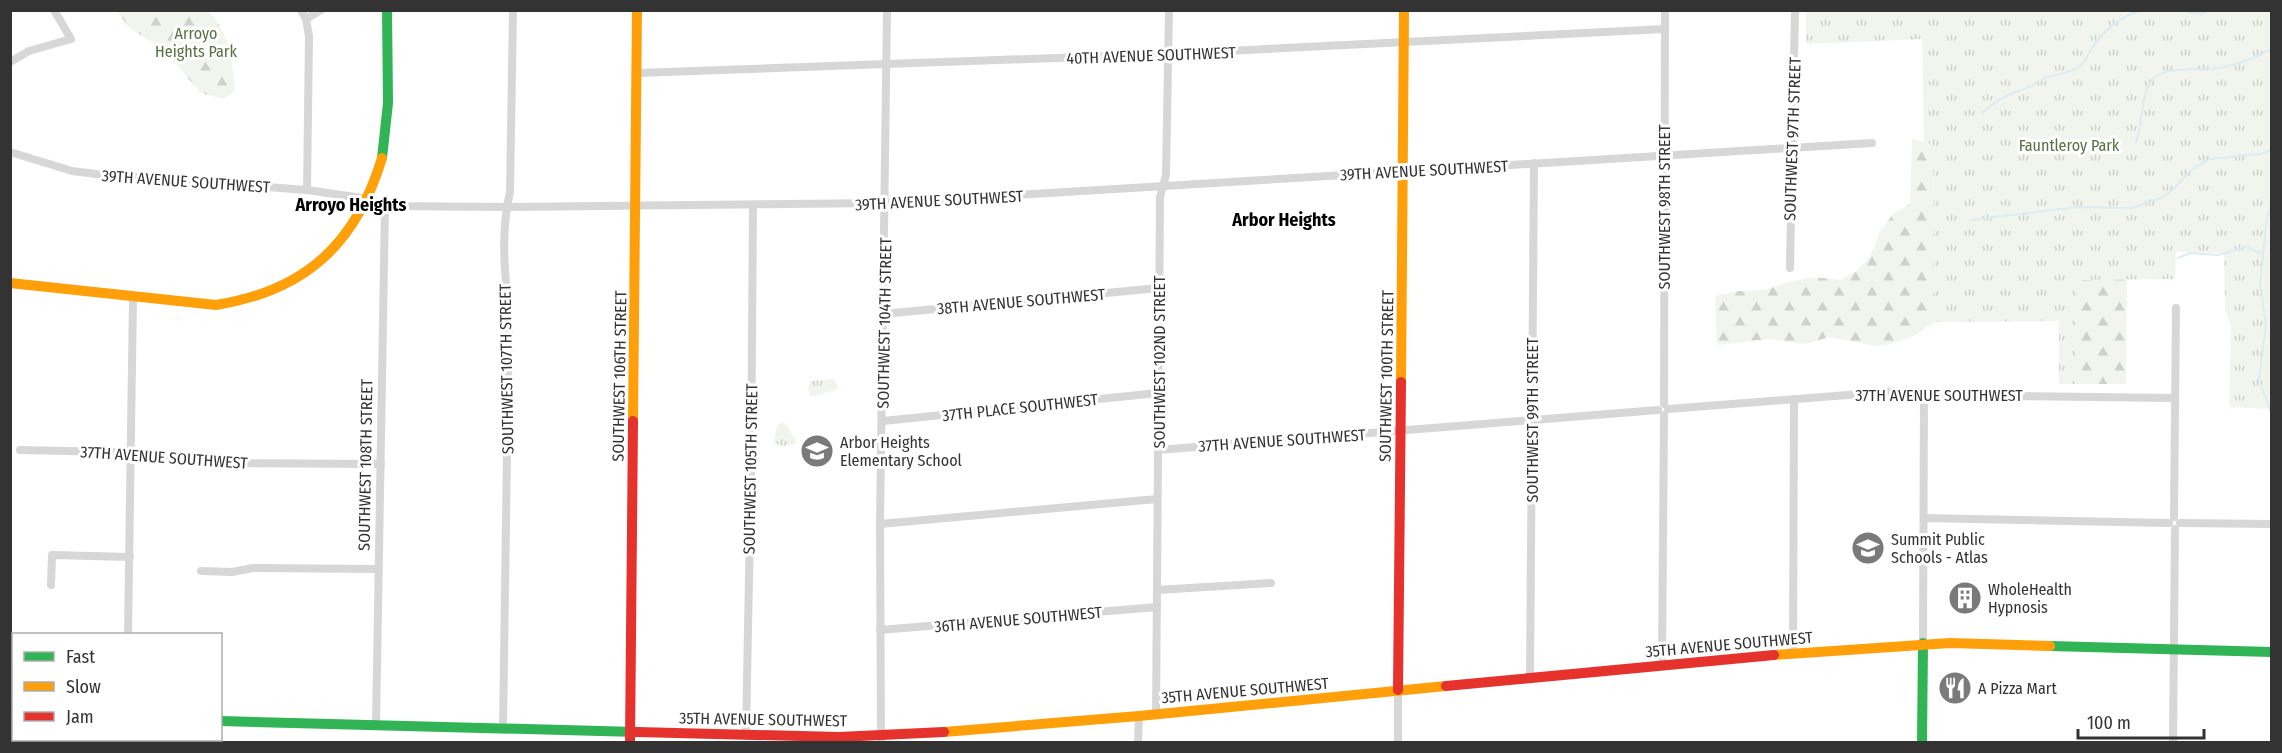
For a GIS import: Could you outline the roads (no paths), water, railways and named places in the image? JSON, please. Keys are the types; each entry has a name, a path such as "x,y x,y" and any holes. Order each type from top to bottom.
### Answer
{"street":[{"path":"10,62 29,51 70,39 54,10"},
{"path":"301,10 306,19 309,36 307,190"},
{"path":"306,19 321,10"},
{"path":"10,283 216,305 234,304 270,293 305,274 320,262 350,230 369,200 378,175 385,140 387,10"},
{"name":"SOUTHWEST 107TH STREET","path":"503,728 509,316 505,270 507,207 510,192 513,10"},
{"name":"SOUTHWEST 106TH STREET","path":"630,737 637,10"},
{"name":"SOUTHWEST 104TH STREET","path":"881,739 880,524 887,10"},
{"name":"SOUTHWEST 102ND STREET","path":"1156,714 1160,197 1166,175 1169,10"},
{"name":"SOUTHWEST 100TH STREET","path":"1398,742 1404,10"},
{"name":"SOUTHWEST 98TH STREET","path":"1662,665 1665,10"},
{"name":"SOUTHWEST 97TH STREET","path":"1790,268 1795,10"},
{"name":"40TH AVENUE SOUTHWEST","path":"637,73 1168,54 1665,29"},
{"name":"39TH AVENUE SOUTHWEST","path":"10,152 72,171 307,190 369,200 385,206 507,207 885,203 1872,143"},
{"name":"SOUTHWEST 99TH STREET","path":"1530,677 1534,163"},
{"name":"SOUTHWEST 105TH STREET","path":"746,733 753,205"},
{"name":"SOUTHWEST 108TH STREET","path":"376,725 385,206"},
{"name":"38TH AVENUE SOUTHWEST","path":"882,314 1159,288"},
{"path":"129,633 133,297"},
{"path":"2173,742 2176,308"},
{"name":"37TH AVENUE SOUTHWEST","path":"1158,450 1898,391 1924,395 2174,398"},
{"name":"37TH PLACE SOUTHWEST","path":"883,421 1158,393"},
{"path":"1922,742 1924,395"},
{"path":"1793,653 1794,399"},
{"name":"37TH AVENUE SOUTHWEST","path":"20,450 114,452 132,457 173,459 195,463 381,464"},
{"path":"880,524 1157,499"},
{"path":"1924,518 2271,524"},
{"path":"51,585 52,555 130,557"},
{"path":"201,571 232,572 253,568 378,569"},
{"path":"1157,590 1270,583"},
{"name":"36TH AVENUE SOUTHWEST","path":"880,630 1157,607"},
{"name":"35TH AVENUE SOUTHWEST","path":"222,721 503,728 630,737 746,733 881,739 1530,677 1923,643 2271,652"},
{"path":"1138,716 1138,742"}],"waterway":[{"path":"1983,112 2008,95 2048,77 2079,67 2108,29 2127,16 2143,10"},
{"path":"2181,10 2192,13 2210,10"},
{"path":"2136,143 2146,91 2149,84 2161,73 2225,67 2272,48"},
{"path":"1970,220 2077,207 2132,208 2161,198 2173,190 2189,172 2209,159 2260,154 2272,150"},
{"path":"2272,202 2267,218 2260,284 2266,324 2259,380 2272,415"},
{"path":"2178,258 2190,253 2218,255 2246,247 2261,253"}],"place":[{"name":"Arbor Heights Elementary School","path":"817,451"},
{"name":"Summit Public Schools - Atlas","path":"1868,548"},
{"name":"WholeHealth Hypnosis","path":"1965,598"},
{"name":"A Pizza Mart","path":"1955,688"}],"district":[{"name":"Arroyo Heights","path":"351,205"},
{"name":"Arbor Heights","path":"1284,220"}],"park label":[{"name":"Arroyo Heights Park","path":"196,42"},
{"name":"Fauntleroy Park","path":"2069,145"}]}
